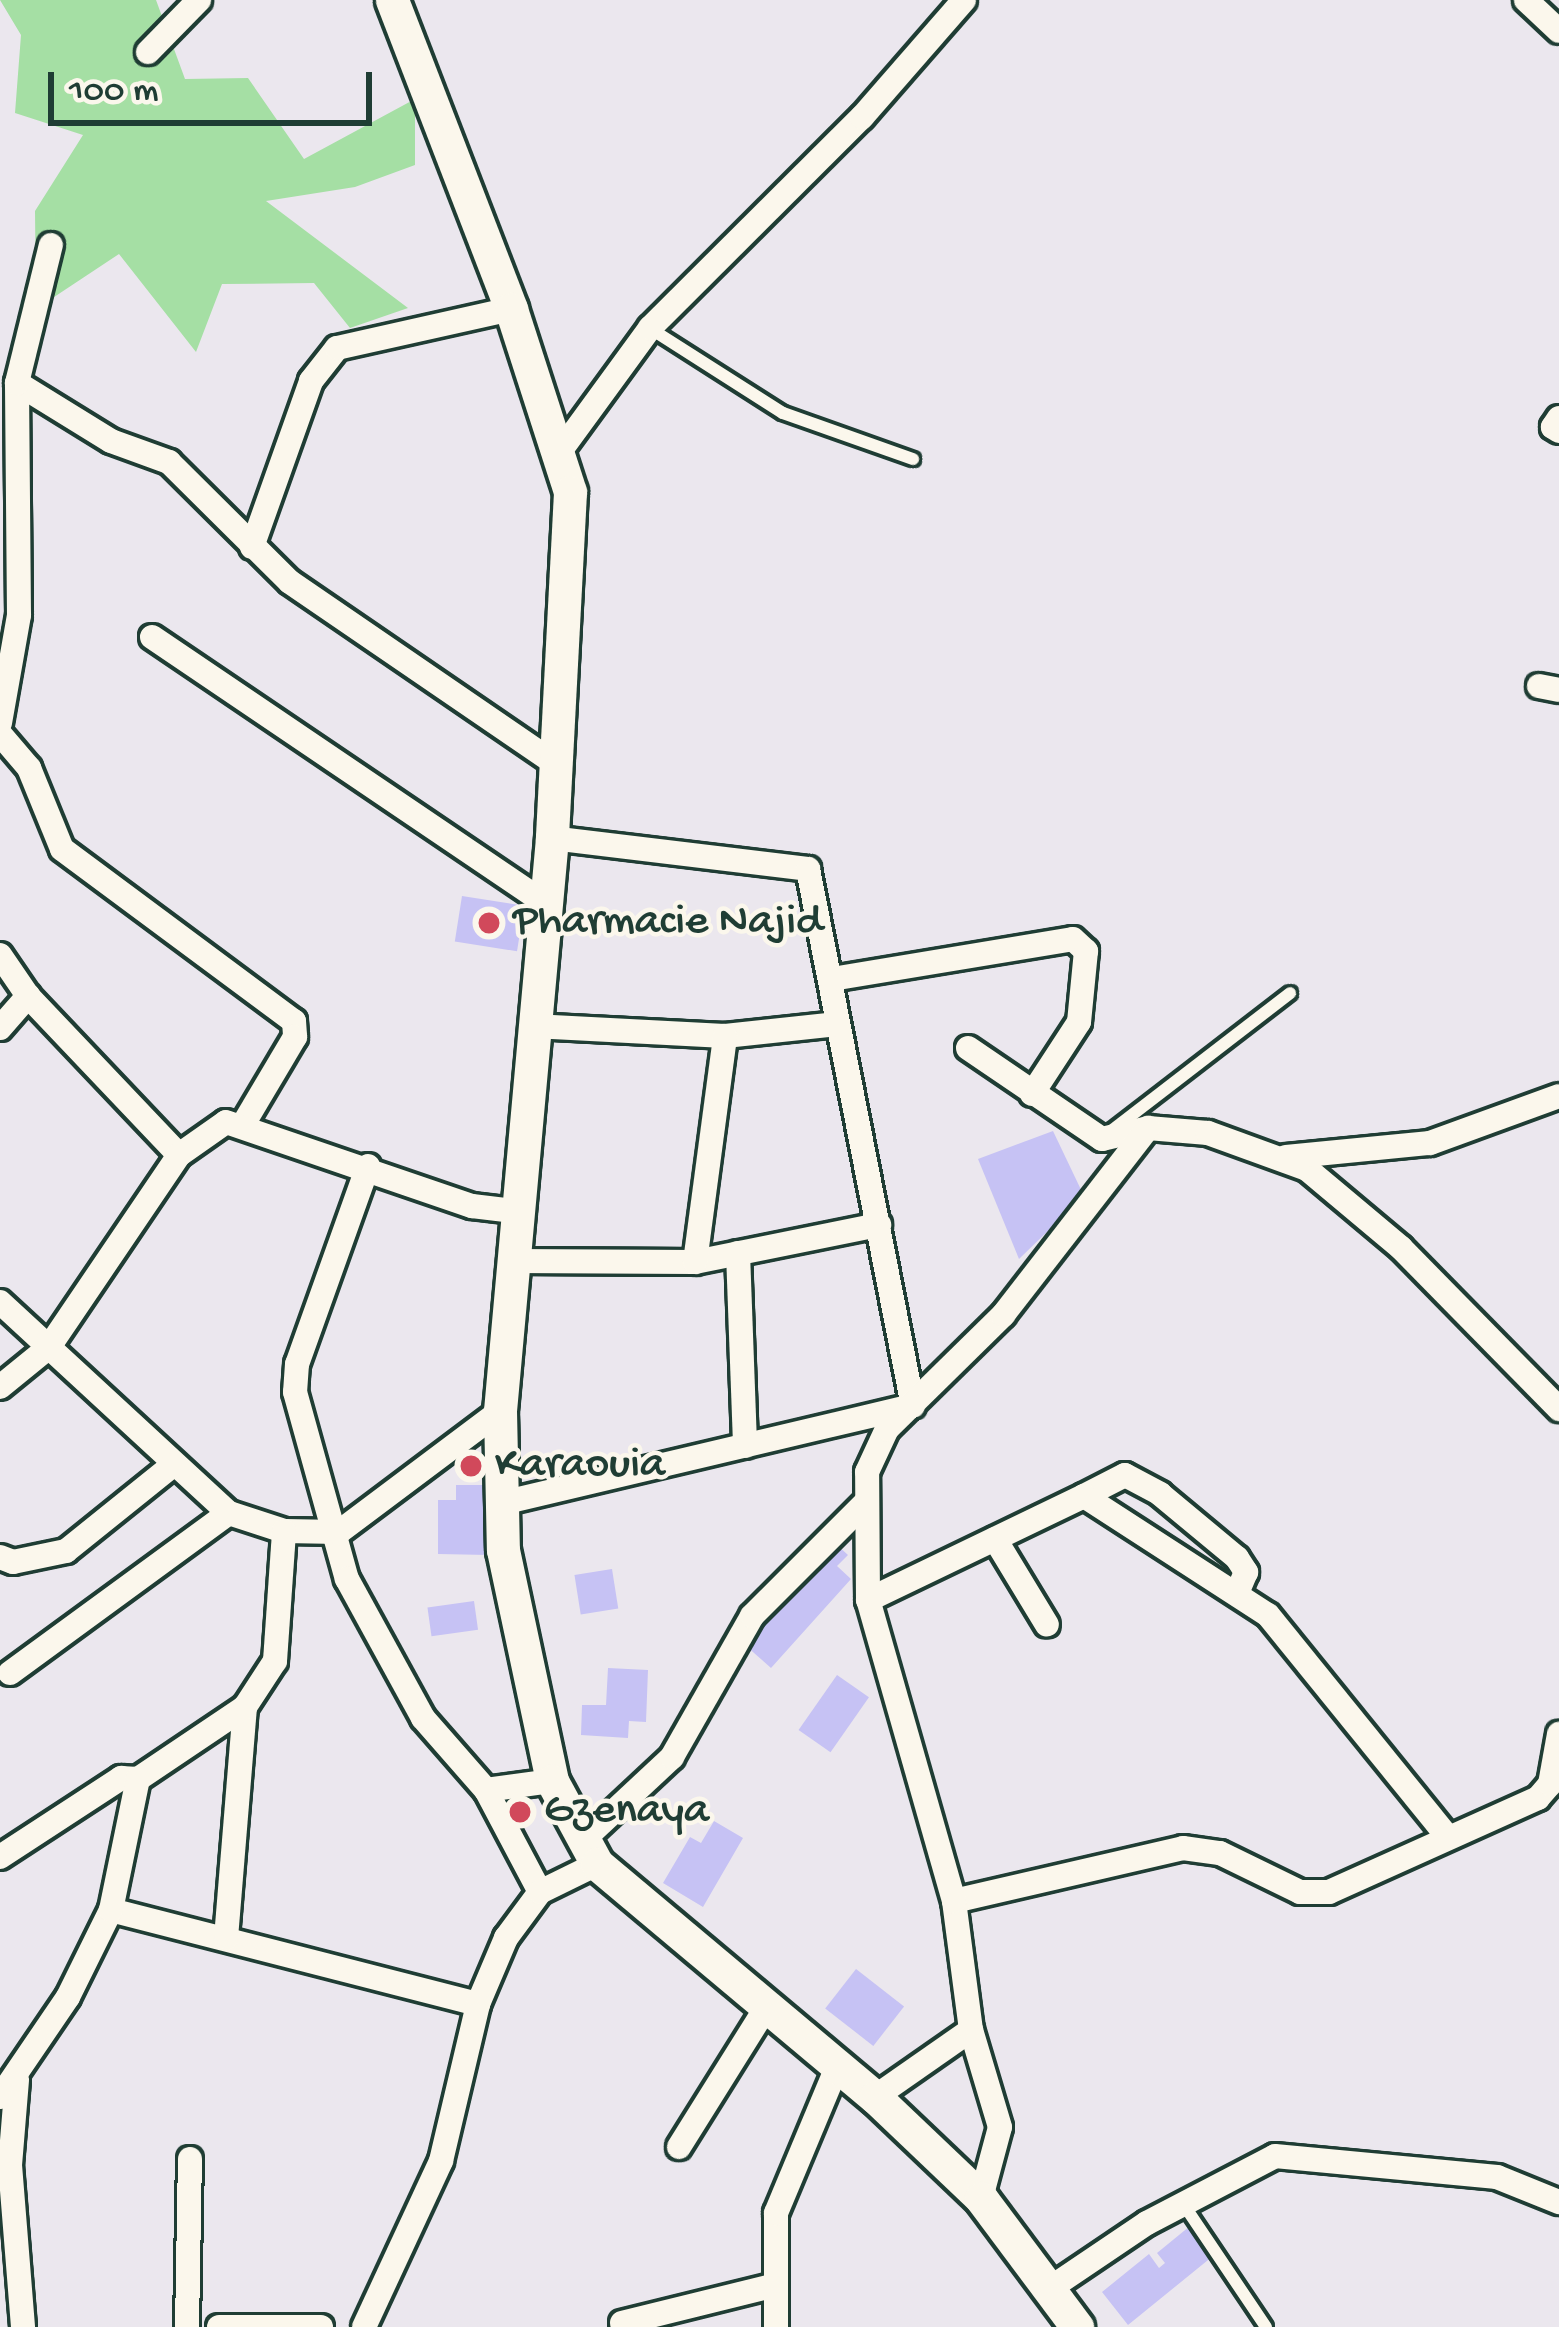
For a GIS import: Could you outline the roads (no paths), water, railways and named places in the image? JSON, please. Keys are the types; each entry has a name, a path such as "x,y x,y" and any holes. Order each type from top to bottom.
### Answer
{"street":[{"path":"392,0 511,309 570,492 553,838 514,1211 500,1411 502,1503 512,1607 552,1781 590,1852 764,2011 874,2097 981,2198 1077,2327"},
{"path":"556,457 650,328 862,117 964,0"},
{"path":"1526,0 1559,31"},
{"path":"148,52 194,2"},
{"path":"0,723 19,615 16,322 50,245"},
{"path":"251,547 311,381 337,348 511,309"},
{"path":"17,382 110,441 170,462 224,510 251,547 290,582 556,764"},
{"path":"1559,418 1552,427 1559,431"},
{"path":"152,637 544,903"},
{"path":"0,734 29,768 62,850 294,1021 295,1036 244,1123"},
{"path":"553,838 802,865 812,878 913,1406"},
{"path":"832,979 1073,939 1086,952 1079,1022 1032,1094"},
{"path":"0,955 28,996 178,1155"},
{"path":"0,1028 28,996"},
{"path":"532,1026 724,1036 837,1024"},
{"path":"694,1262 724,1036"},
{"path":"968,1048 1102,1138 1148,1128 1232,1138 1283,1158 1328,1184 1401,1248 1559,1409"},
{"path":"1283,1158 1430,1144 1559,1096"},
{"path":"0,1387 49,1347 178,1155 226,1122 244,1123 472,1206 514,1211"},
{"path":"981,2198 1000,2127 971,2030 954,1901 868,1600 866,1502 874,1454 913,1406 1003,1315 1148,1128"},
{"path":"368,1166 297,1364 295,1392 339,1532 346,1579 388,1664 486,1790 540,1892"},
{"path":"512,1261 694,1262 879,1225"},
{"path":"738,1253 745,1446"},
{"path":"0,1302 229,1513 284,1531 339,1532 500,1411"},
{"path":"502,1503 913,1406"},
{"path":"0,1557 13,1562 66,1551 173,1465"},
{"path":"868,1600 1125,1475 1160,1493 1237,1558 1246,1572 1237,1593"},
{"path":"1084,1496 1237,1593 1304,1650 1448,1835"},
{"path":"364,2327 441,2161 478,2004 506,1938 540,1892 590,1852 673,1757 752,1616 866,1502"},
{"path":"10,1673 229,1513"},
{"path":"0,1857 121,1778 138,1779 245,1707 275,1661 284,1531"},
{"path":"994,1539 1047,1625"},
{"path":"226,1938 245,1707"},
{"path":"954,1901 1184,1849 1220,1853 1300,1892 1329,1892 1538,1798 1550,1784 1559,1734"},
{"path":"23,2327 6,2082 111,1910 138,1779"},
{"path":"486,1790 552,1781"},
{"path":"111,1910 478,2004"},
{"path":"680,2147 764,2011"},
{"path":"874,2097 971,2030"},
{"path":"776,2327 776,2213 837,2067"},
{"path":"1049,2290 1184,2204 1275,2156 1497,2177 1559,2202"},
{"path":"188,2327 190,2159"},
{"path":"622,2323 775,2285"},
{"path":"219,2327 321,2327"}],"lane":[{"path":"650,328 783,413 913,459"},
{"path":"1102,1138 1290,993"},
{"path":"1184,2204 1266,2327"}],"place":[{"name":"Pharmacie Najid","path":"489,923"},
{"name":"Karaouia","path":"471,1466"},
{"name":"Gzenaya","path":"520,1812"}]}
